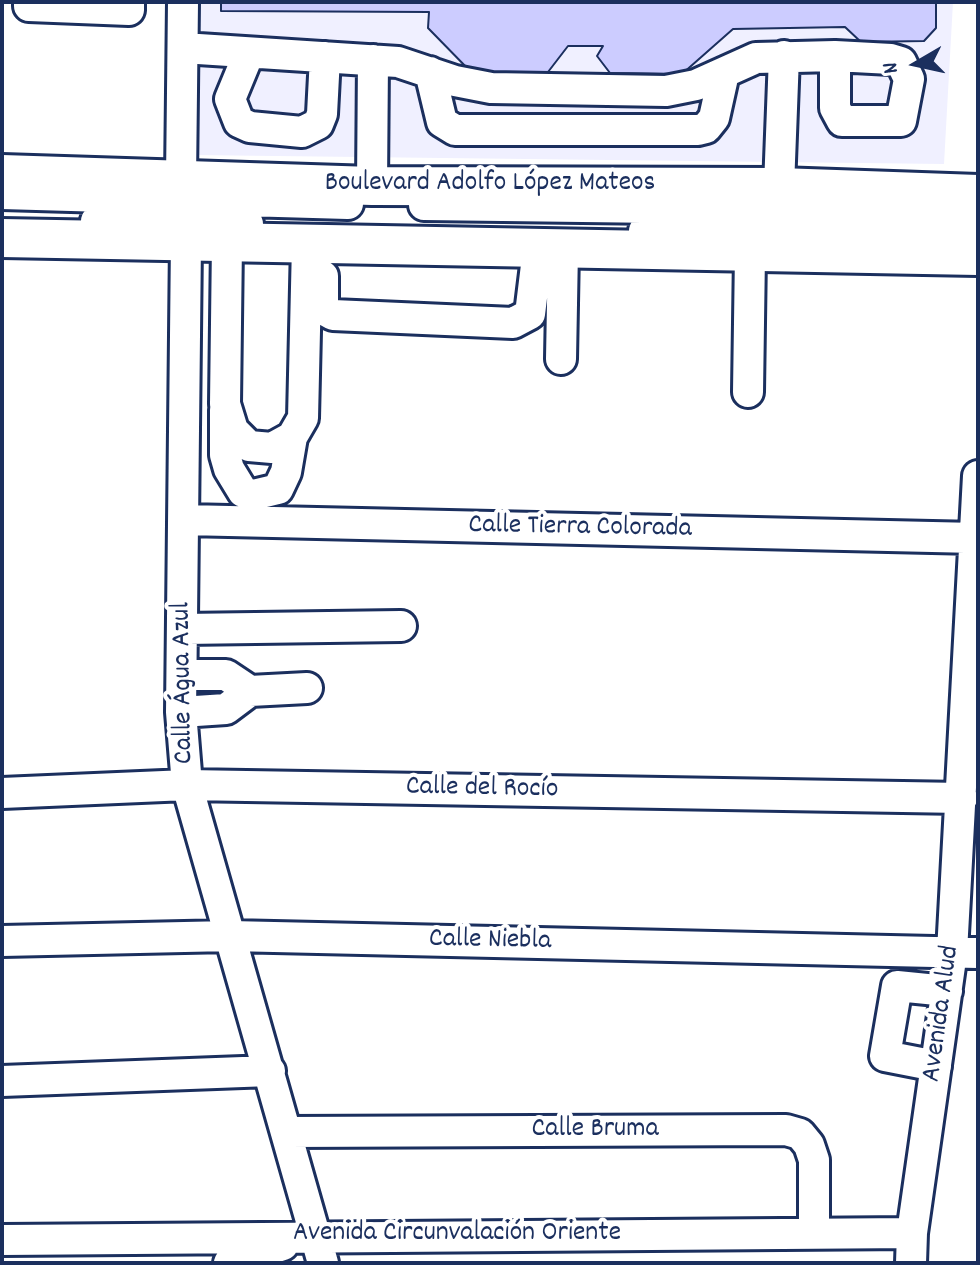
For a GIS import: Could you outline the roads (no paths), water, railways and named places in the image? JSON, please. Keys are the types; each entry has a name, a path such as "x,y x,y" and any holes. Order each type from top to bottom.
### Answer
{"main road":[{"name":"Boulevard Adolfo López Mateos","path":"2,174 184,211 227,242 978,256"},
{"name":"Boulevard Adolfo López Mateos","path":"2,238 372,186 779,187 978,194"}],"street":[{"path":"29,2 29,6 129,10 129,2"},
{"name":"Calle Água Azul","path":"183,2 185,520 181,712 187,785 319,1249"},
{"path":"183,48 409,64 473,87 666,91 696,85 756,58 835,56"},
{"path":"249,53 230,99 239,122 250,127 302,132 318,124 322,114 325,57"},
{"path":"779,187 784,56"},
{"path":"372,186 373,60"},
{"path":"430,72 442,122 455,130 698,130 706,128 714,118 724,73"},
{"path":"2,194 331,228 978,235"},
{"path":"2,220 184,211 978,212"},
{"path":"227,242 225,455 243,492 253,495 278,489 286,472 292,437 303,418 316,245"},
{"path":"316,245 323,304 328,313 513,323 530,314 550,249"},
{"path":"550,249 561,359"},
{"path":"748,392 750,253"},
{"path":"225,404 233,430 249,446 272,448 292,437"},
{"name":"Avenida Alud","path":"912,1248 947,991 965,953 962,798 978,476"},
{"name":"Calle Tierra Colorada","path":"185,520 976,538"},
{"path":"183,629 401,626"},
{"path":"182,675 226,675 250,691"},
{"path":"181,712 226,709 250,691 307,688"},
{"name":"Calle del Rocío","path":"2,793 187,785 962,798"},
{"name":"Calle Niebla","path":"2,941 230,936 965,953"},
{"path":"936,1066 885,1056 897,986 947,991"},
{"path":"2,1081 270,1071"},
{"name":"Calle Bruma","path":"287,1132 786,1130 800,1134 809,1145 814,1160 814,1233"},
{"name":"Avenida Circunvalación Oriente","path":"2,1240 121,1239 319,1249 814,1233 912,1248"},
{"path":"121,1239 136,1247 145,1263"},
{"path":"229,1263 319,1249"}]}
